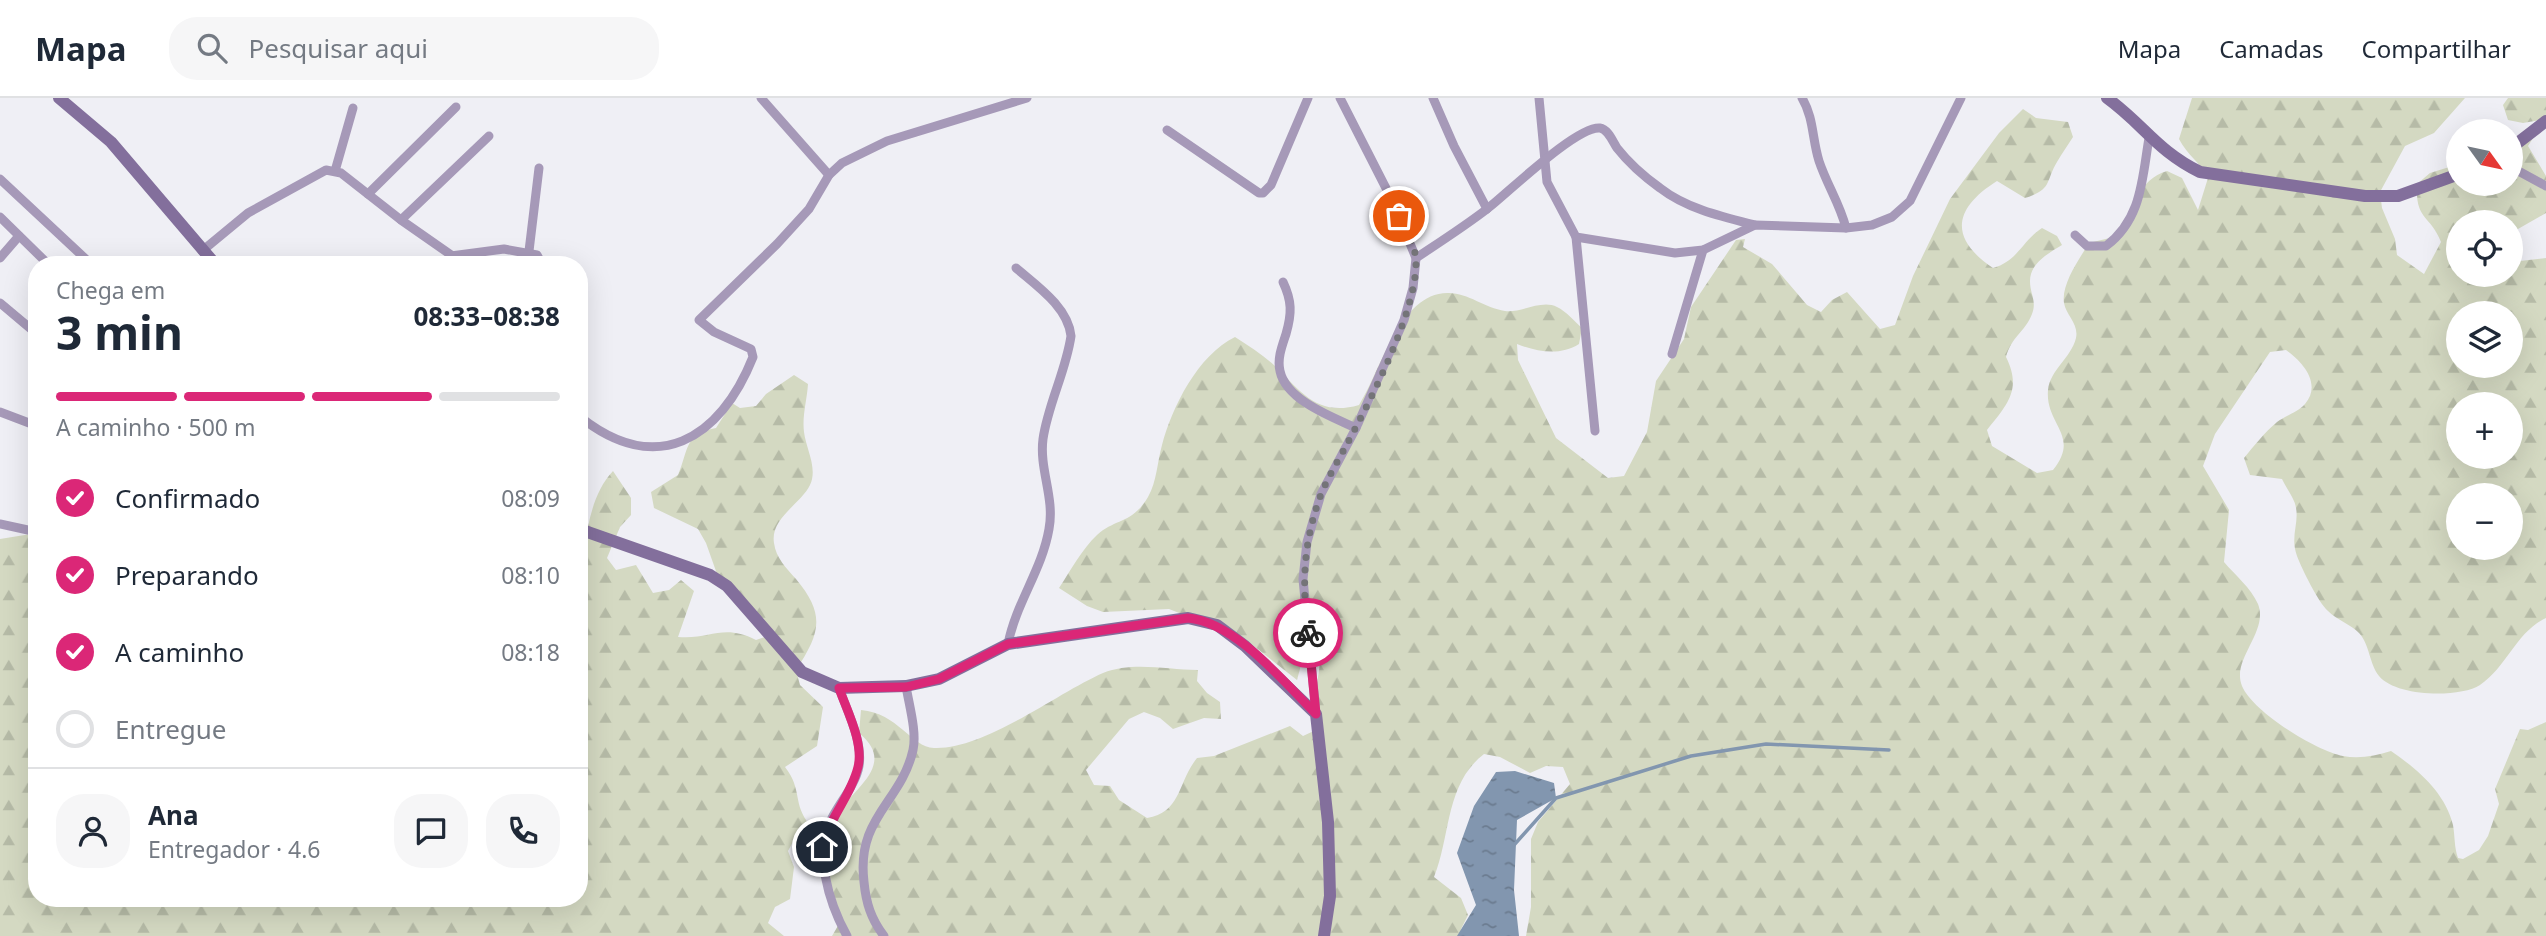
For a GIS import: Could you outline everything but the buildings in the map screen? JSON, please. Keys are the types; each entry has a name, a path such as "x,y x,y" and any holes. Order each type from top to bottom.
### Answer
{"street":[{"path":"59,98 111,142 207,256"},
{"path":"761,98 830,175"},
{"path":"588,423 595,429 644,448 688,441 705,429 749,367 753,353 699,320 809,209 830,175 842,163 887,141 1027,98"},
{"path":"1167,131 1259,193 1263,193 1271,185 1308,98"},
{"path":"1324,936 1330,896 1328,822 1303,579 1307,542 1321,494 1356,428 1404,320 1413,288 1416,258 1392,200 1340,98"},
{"path":"1433,98 1454,146 1487,209"},
{"path":"1539,98 1546,182 1576,237 1595,431"},
{"path":"1802,98 1811,112 1818,157 1840,203 1846,228"},
{"path":"1416,258 1487,209 1543,161 1586,132 1603,129 1619,150 1661,189 1721,217 1755,225 1846,228 1872,225 1892,217 1910,201 1961,98"},
{"path":"2107,98 2149,138 2177,160 2200,172 2365,196 2398,196 2446,179"},
{"path":"368,194 456,107"},
{"path":"335,171 353,108"},
{"path":"2524,138 2546,121"},
{"path":"401,220 489,136"},
{"path":"2075,235 2087,246 2106,246 2127,225 2139,200 2149,138"},
{"path":"529,251 539,168"},
{"path":"202,251 248,213 292,186 320,172 335,171 451,256 504,249 529,251 538,256"},
{"path":"2524,174 2546,186"},
{"path":"0,179 82,256"},
{"path":"0,217 40,256"},
{"path":"1576,237 1651,251 1703,250 1755,225"},
{"path":"0,258 19,236"},
{"path":"1672,354 1703,250"},
{"path":"1008,644 1011,627 1038,569 1050,527 1043,437 1071,336 1070,323 1057,306 1016,268"},
{"path":"1283,282 1292,305 1280,355 1283,381 1323,413 1356,428"},
{"path":"0,303 28,326"},
{"path":"0,412 28,423"},
{"path":"0,524 28,530"},
{"path":"588,532 710,575 727,586 802,672 839,688 906,687 939,679 1008,644 1144,622 1203,619 1217,625 1245,646 1316,714"},
{"path":"884,936 872,921 866,898 864,844 909,765 914,746 906,687"},
{"path":"839,688 858,743 859,766 831,820 822,847 824,866 838,920 847,936"}],"green space":[{"path":"2192,98 2465,98 2434,133 2405,146 2380,192 2382,208 2395,239 2397,255 2424,274 2441,242 2418,205 2417,184 2430,173 2446,168 2446,196 2524,196 2524,140 2540,127 2528,146 2546,176 2546,213 2523,226 2523,210 2446,210 2446,287 2523,287 2523,261 2546,258 2546,618 2527,632 2489,678 2471,689 2444,693 2413,692 2387,683 2376,671 2359,633 2324,607 2297,556 2294,537 2297,514 2292,497 2282,479 2250,475 2244,458 2272,426 2302,407 2310,396 2312,389 2308,374 2299,361 2286,350 2270,352 2215,434 2203,466 2229,510 2224,562 2255,598 2260,614 2259,625 2241,666 2242,686 2248,696 2286,729 2331,753 2361,757 2391,751 2401,758 2429,782 2444,802 2453,825 2458,858 2463,859 2479,850 2488,836 2499,804 2495,789 2520,729 2528,730 2546,722 2546,936 1526,936 1531,907 1531,839 1538,822 1570,784 1563,767 1546,766 1530,773 1500,757 1484,754 1471,766 1462,780 1434,877 1461,898 1468,915 1461,929 1461,936 832,936 839,924 821,843 837,814 862,785 873,765 874,755 870,744 859,733 861,710 885,717 926,746 954,746 998,730 1114,669 1138,667 1198,670 1197,681 1207,693 1220,702 1221,719 1204,718 1173,729 1160,718 1144,712 1129,719 1086,770 1094,785 1110,786 1119,800 1147,818 1167,810 1173,803 1197,758 1214,756 1290,726 1303,736 1318,729 1315,698 1319,663 1316,650 1305,636 1294,649 1301,665 1297,680 1245,639 1169,609 1103,612 1087,606 1059,588 1097,535 1142,506 1153,485 1166,430 1188,384 1209,356 1235,337 1270,362 1311,400 1332,408 1345,408 1359,405 1405,319 1417,305 1432,296 1456,294 1505,311 1538,305 1557,307 1582,328 1579,344 1549,352 1517,344 1518,360 1556,438 1608,478 1624,476 1647,432 1656,381 1684,339 1691,307 1736,240 1745,239 1743,247 1772,264 1807,305 1821,312 1832,300 1847,292 1880,329 1895,325 1913,276 1950,199 1999,133 2023,109 2036,118 2068,122 2073,137 2044,188 2025,198 1997,181 1972,202 1962,223 1963,234 1969,246 1993,268 2008,261 2042,228 2057,236 2062,245 2041,259 2033,269 2030,286 2034,305 2032,314 2011,344 2006,357 2011,368 2013,387 2006,404 1987,430 1992,446 2037,473 2053,470 2064,448 2060,430 2051,412 2048,390 2053,376 2070,352 2076,338 2074,324 2064,303 2068,280 2089,243 2122,235 2137,196 2157,175 2167,171 2182,178 2198,210 2208,178 2179,139"},
{"path":"2508,98 2546,98 2546,119 2524,123 2524,119 2508,119 2503,105"},
{"path":"794,375 808,384 804,426 812,479 806,492 781,519 774,534 774,543 779,558 806,592 816,614 814,634 796,670 800,685 823,707 817,746 785,767 791,775 804,817 810,825 796,836 788,851 794,867 790,899 775,907 768,923 784,936 0,936 0,539 28,534 28,907 588,907 590,516 601,488 613,471 631,498 631,515 620,527 607,558 616,570 636,565 653,593 669,590 681,580 694,591 678,637 725,632 756,640 771,635 717,574 698,529 654,508 651,492 678,475 689,444 698,434 716,428 732,403 740,408 756,406 766,394"}],"water":[{"path":"1515,771 1554,783 1556,798 1517,820 1514,890 1519,936 1457,936 1476,905 1457,853 1474,806 1496,772"}],"waterway":[{"path":"1514,845 1556,798 1691,756 1766,744 1889,750"}],"way so far":[{"path":"1308,633 1303,579 1307,542 1321,494 1356,428 1404,320 1413,288 1416,258 1399,216"}],"route":[{"path":"822,847 831,820 859,766 858,743 839,688 906,687 939,679 1008,644 1144,622 1188,618 1203,619 1217,625 1245,646 1316,714 1308,633"}]}
